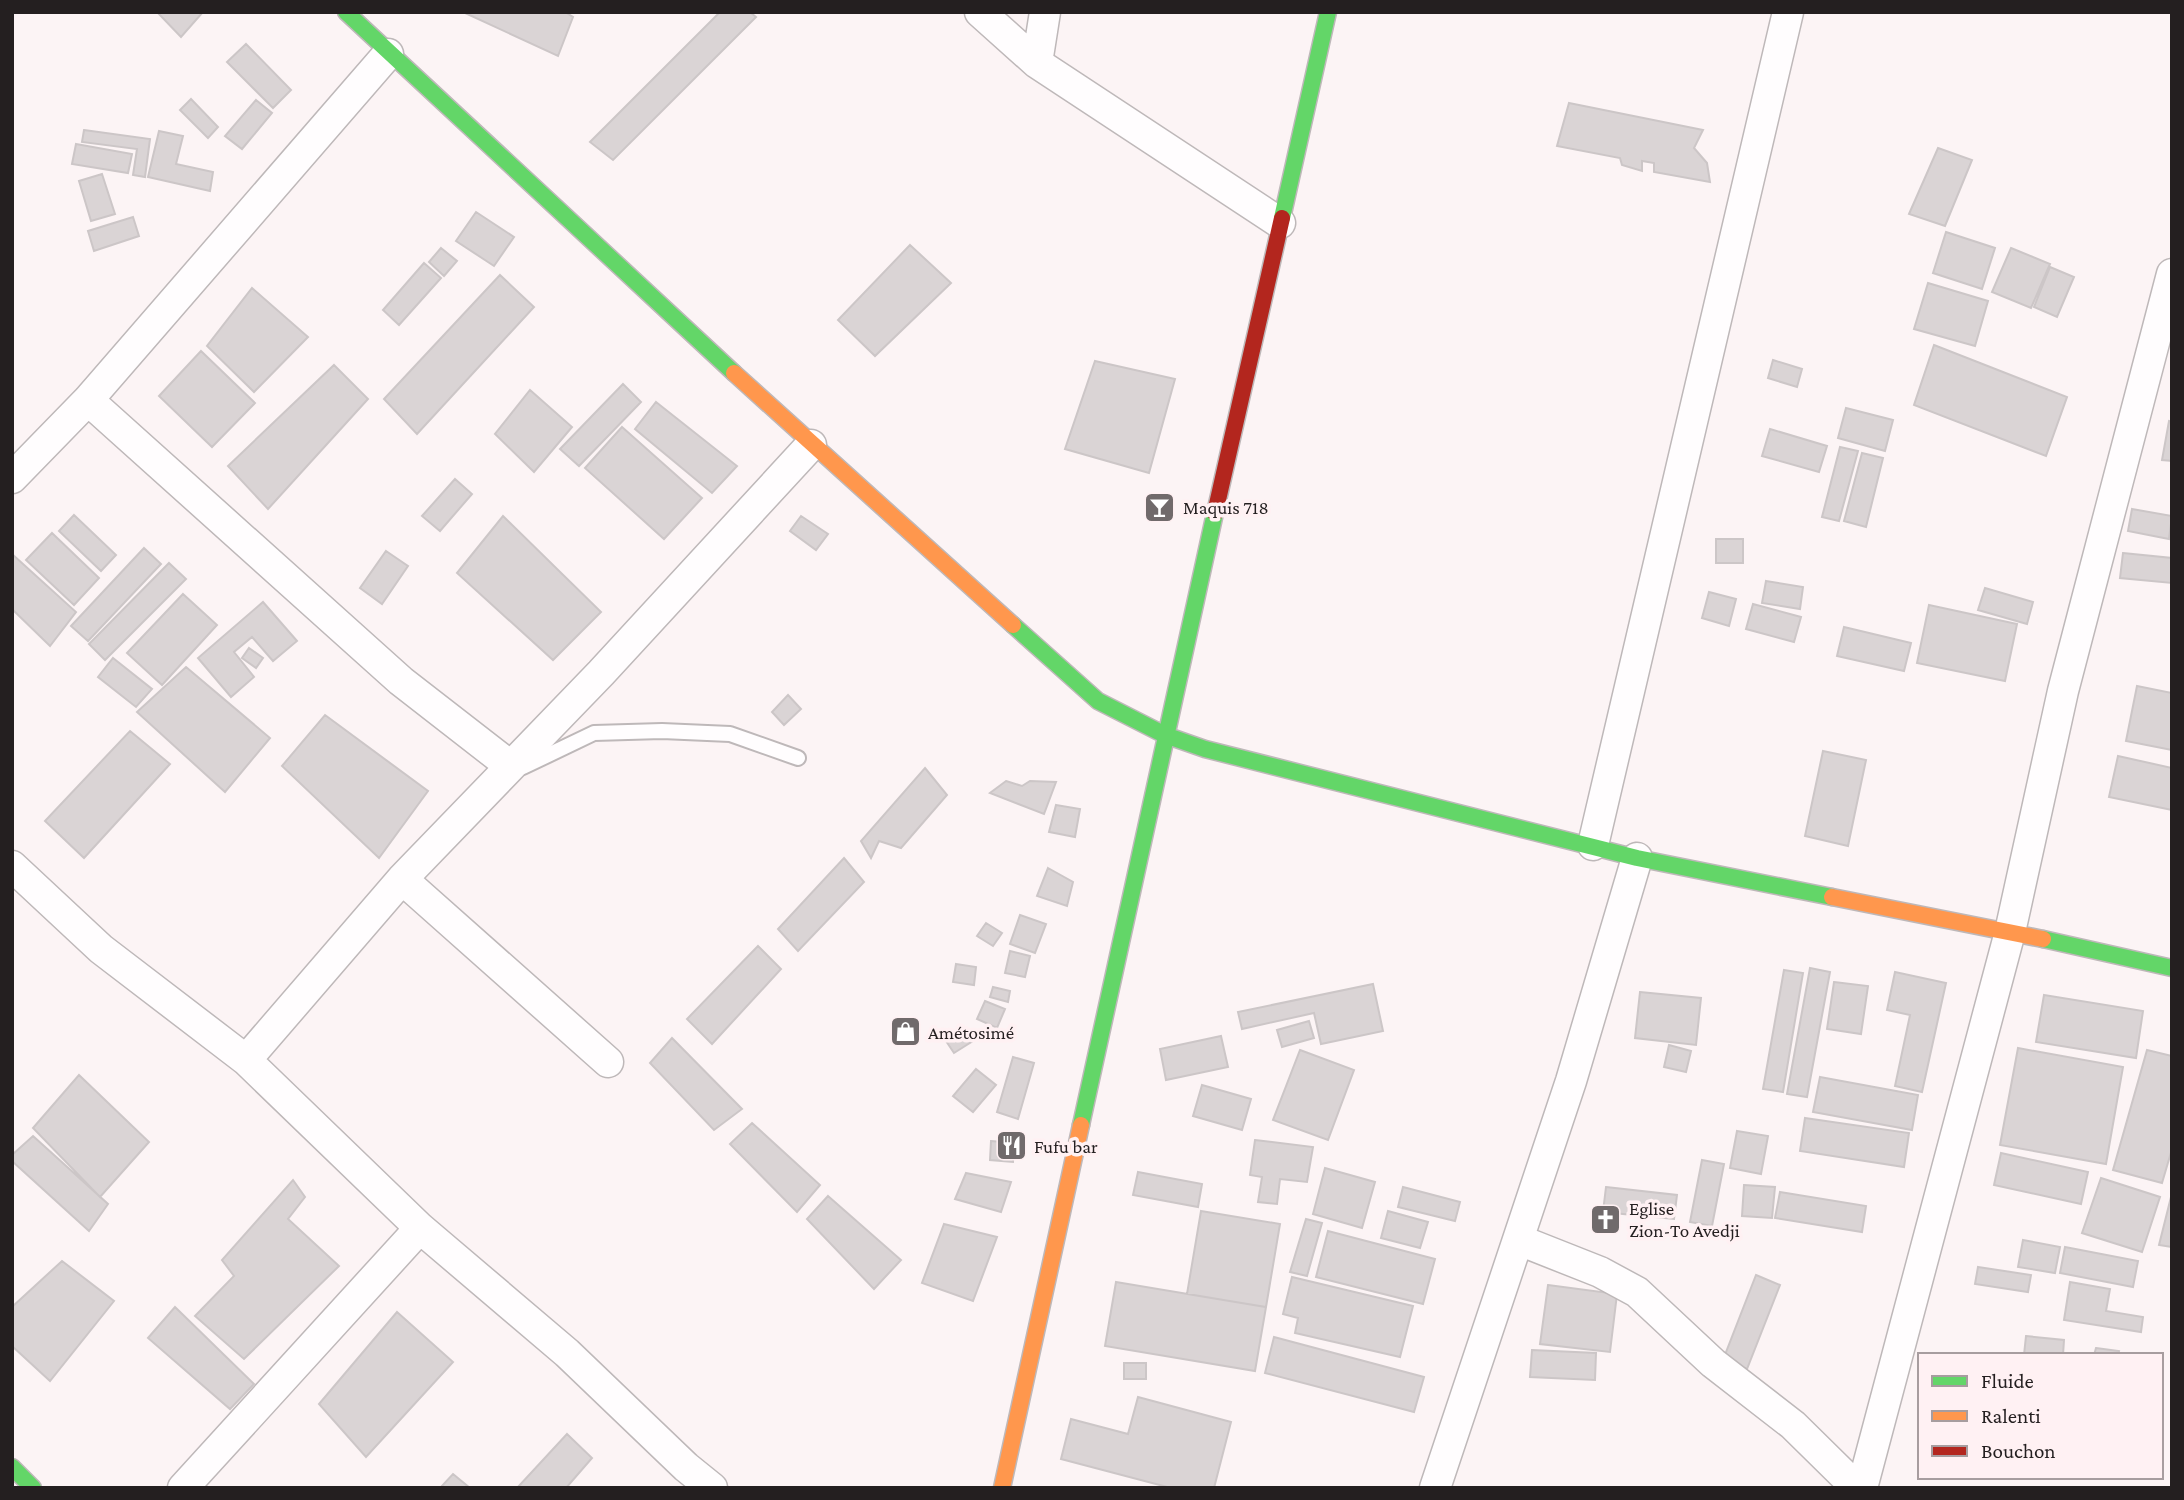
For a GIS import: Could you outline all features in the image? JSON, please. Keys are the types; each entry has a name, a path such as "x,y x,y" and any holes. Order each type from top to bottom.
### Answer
{"street":[{"path":"346,12 388,54 811,445 1098,701 1165,735 1205,749 1637,858 2010,932 2172,968"},
{"path":"980,12 1037,63 1280,223"},
{"path":"1037,63 1045,12"},
{"path":"1002,1488 1165,735 1328,12"},
{"path":"1593,845 1788,12"},
{"path":"12,478 88,400 388,54"},
{"path":"1519,1240 1600,1272 1637,1292 1713,1363 1793,1425 1859,1488 2010,932 2063,691 2172,274"},
{"path":"88,400 504,772"},
{"path":"246,1060 402,879 601,673 811,445"},
{"path":"1435,1488 1571,1081 1637,858"},
{"path":"12,866 101,949 246,1060 420,1228 567,1353 685,1466 712,1488"},
{"path":"402,879 608,1062"},
{"path":"183,1488 420,1228"},
{"path":"12,1468 33,1488"}],"lane":[{"path":"504,772 594,733 662,731 730,734 798,758"}],"building":[{"path":"157,12 203,12 181,37"},
{"path":"463,12 565,12 573,17 558,56"},
{"path":"720,12 750,12 756,17 613,160 590,142"},
{"path":"246,44 291,90 273,108 227,62"},
{"path":"191,99 218,127 208,138 180,110"},
{"path":"256,100 272,113 242,149 225,136"},
{"path":"1569,103 1703,130 1694,148 1707,163 1710,182 1654,172 1654,163 1642,161 1642,171 1622,165 1620,158 1557,146"},
{"path":"84,130 150,139 145,177 133,175 137,149 82,142"},
{"path":"159,131 183,136 176,164 213,172 210,191 148,177"},
{"path":"76,144 132,154 128,173 72,164"},
{"path":"1938,148 1972,160 1945,226 1909,214"},
{"path":"102,174 115,214 91,221 79,181"},
{"path":"476,212 514,237 494,266 456,241"},
{"path":"133,217 139,236 94,251 88,231"},
{"path":"1946,232 1995,248 1982,289 1933,273"},
{"path":"910,245 951,283 875,356 838,320"},
{"path":"441,248 457,261 444,276 429,262"},
{"path":"2011,248 2050,264 2031,308 1992,292"},
{"path":"424,263 441,278 399,325 383,310"},
{"path":"2050,267 2074,277 2057,317 2034,307"},
{"path":"500,275 534,307 417,434 384,399"},
{"path":"1928,283 1988,301 1975,346 1914,329"},
{"path":"252,288 308,337 254,392 207,346"},
{"path":"1934,345 2067,397 2046,456 1914,405"},
{"path":"201,351 255,403 212,447 159,396"},
{"path":"1773,360 1802,369 1797,387 1768,378"},
{"path":"1095,361 1175,379 1149,473 1065,449"},
{"path":"334,365 368,399 268,509 228,466"},
{"path":"623,384 641,402 579,466 560,449"},
{"path":"530,390 572,427 534,472 495,434"},
{"path":"656,402 737,466 712,493 635,429"},
{"path":"1846,408 1893,420 1885,451 1838,438"},
{"path":"2169,421 2172,422 2172,461 2162,460"},
{"path":"622,427 702,498 664,539 585,468"},
{"path":"1770,429 1827,446 1819,472 1762,456"},
{"path":"1840,447 1858,451 1839,521 1822,517"},
{"path":"1862,453 1883,458 1866,527 1844,521"},
{"path":"455,479 472,494 440,531 422,516"},
{"path":"2132,509 2172,516 2169,539 2128,531"},
{"path":"74,515 116,555 101,571 59,531"},
{"path":"503,516 601,612 553,660 457,573"},
{"path":"801,516 828,534 816,550 790,531"},
{"path":"52,533 99,578 74,605 26,560"},
{"path":"1716,539 1743,539 1743,563 1716,563"},
{"path":"144,548 161,564 88,641 71,626"},
{"path":"386,551 408,566 382,604 360,588"},
{"path":"2123,553 2172,558 2172,583 2120,578"},
{"path":"12,554 76,612 50,646 12,609"},
{"path":"169,563 186,579 105,660 89,644"},
{"path":"1766,581 1803,587 1800,609 1762,603"},
{"path":"1985,588 2033,602 2027,624 1978,610"},
{"path":"1709,592 1736,599 1729,626 1702,618"},
{"path":"183,594 217,625 162,685 127,653"},
{"path":"263,602 297,641 273,661 252,637 234,652 254,677 231,697 198,658"},
{"path":"1753,604 1801,617 1794,642 1746,629"},
{"path":"1929,605 2017,624 2005,681 1917,663"},
{"path":"1844,627 1911,643 1904,671 1837,656"},
{"path":"249,648 263,658 256,668 242,658"},
{"path":"113,658 152,689 136,707 98,677"},
{"path":"186,667 270,738 225,792 137,712"},
{"path":"2137,686 2172,693 2172,750 2126,741"},
{"path":"788,695 801,709 784,725 772,712"},
{"path":"325,715 428,791 379,858 282,766"},
{"path":"130,731 170,764 84,858 45,821"},
{"path":"1823,751 1866,760 1848,846 1805,836"},
{"path":"2118,756 2172,768 2172,810 2109,797"},
{"path":"925,768 947,795 901,848 879,841 871,858 861,841"},
{"path":"1006,781 1022,786 1030,781 1056,782 1044,814 990,793"},
{"path":"1056,805 1080,809 1075,837 1049,832"},
{"path":"844,858 864,882 798,951 778,929"},
{"path":"1048,868 1073,882 1067,906 1037,896"},
{"path":"1020,915 1046,924 1035,953 1010,944"},
{"path":"986,923 1002,933 993,946 977,936"},
{"path":"758,946 781,969 712,1044 687,1019"},
{"path":"1010,951 1030,956 1025,977 1005,973"},
{"path":"956,964 976,967 974,985 953,982"},
{"path":"1810,968 1830,972 1807,1097 1787,1094"},
{"path":"1784,970 1803,973 1783,1092 1763,1089"},
{"path":"1895,972 1946,983 1922,1092 1895,1086 1910,1015 1887,1010"},
{"path":"1834,982 1868,986 1861,1034 1827,1029"},
{"path":"1373,984 1383,1031 1321,1044 1314,1013 1242,1029 1238,1012"},
{"path":"993,987 1010,991 1008,1002 990,997"},
{"path":"1640,992 1701,998 1696,1045 1635,1038"},
{"path":"2044,995 2143,1011 2136,1058 2036,1042"},
{"path":"985,1001 1005,1009 997,1028 977,1019"},
{"path":"1309,1021 1314,1038 1282,1047 1277,1030"},
{"path":"964,1028 973,1041 954,1053 946,1041"},
{"path":"1221,1036 1228,1067 1166,1080 1160,1049"},
{"path":"672,1038 742,1109 714,1130 650,1063"},
{"path":"1669,1045 1691,1051 1686,1072 1664,1067"},
{"path":"2018,1048 2123,1067 2106,1164 2000,1145"},
{"path":"1300,1050 1354,1070 1328,1140 1273,1120"},
{"path":"2147,1050 2172,1056 2172,1149 2162,1183 2113,1170"},
{"path":"1013,1057 1034,1063 1018,1119 997,1112"},
{"path":"976,1069 996,1085 973,1112 953,1096"},
{"path":"79,1075 149,1142 100,1197 33,1128"},
{"path":"1820,1077 1918,1095 1912,1130 1813,1112"},
{"path":"1202,1085 1251,1099 1242,1130 1193,1116"},
{"path":"1805,1118 1909,1133 1904,1167 1800,1151"},
{"path":"752,1123 820,1185 797,1212 730,1144"},
{"path":"1737,1131 1768,1136 1761,1174 1730,1168"},
{"path":"33,1136 108,1204 89,1231 12,1161 12,1155"},
{"path":"1255,1140 1313,1147 1307,1182 1280,1179 1277,1204 1258,1202 1262,1177 1250,1175"},
{"path":"991,1141 1014,1143 1013,1162 990,1160"},
{"path":"2001,1153 2088,1172 2081,1204 1994,1185"},
{"path":"1702,1160 1724,1164 1712,1226 1690,1222"},
{"path":"1325,1168 1375,1182 1362,1228 1313,1214"},
{"path":"1138,1172 1202,1184 1198,1207 1133,1195"},
{"path":"966,1173 1011,1182 1001,1212 955,1199"},
{"path":"2101,1178 2160,1197 2142,1252 2082,1233"},
{"path":"293,1180 305,1197 288,1219 339,1266 244,1359 195,1316 234,1276 222,1260"},
{"path":"1744,1185 1775,1187 1772,1218 1742,1216"},
{"path":"1403,1187 1460,1202 1455,1221 1398,1207"},
{"path":"1606,1187 1677,1195 1674,1219 1603,1212"},
{"path":"1780,1192 1866,1206 1862,1232 1775,1218"},
{"path":"2172,1193 2172,1247 2159,1245"},
{"path":"828,1196 901,1260 874,1289 807,1219"},
{"path":"1201,1211 1280,1224 1266,1307 1187,1294"},
{"path":"1388,1211 1428,1222 1420,1248 1381,1238"},
{"path":"1306,1219 1322,1223 1307,1276 1290,1272"},
{"path":"944,1224 997,1237 973,1301 922,1283"},
{"path":"1328,1231 1435,1259 1423,1304 1316,1277"},
{"path":"2023,1240 2060,1247 2055,1273 2018,1267"},
{"path":"2065,1247 2138,1261 2133,1287 2060,1273"},
{"path":"62,1261 114,1301 50,1381 12,1346 12,1307"},
{"path":"1978,1267 2031,1275 2028,1292 1975,1284"},
{"path":"1756,1275 1780,1285 1747,1369 1723,1360"},
{"path":"1292,1277 1413,1306 1400,1357 1295,1333 1298,1318 1283,1314"},
{"path":"1116,1282 1266,1307 1255,1371 1105,1346"},
{"path":"2070,1282 2110,1289 2106,1311 2143,1317 2141,1332 2064,1320"},
{"path":"1548,1285 1617,1294 1610,1352 1540,1344"},
{"path":"175,1307 254,1384 230,1409 148,1338"},
{"path":"397,1312 453,1362 366,1457 319,1404"},
{"path":"2026,1336 2064,1340 2063,1353 2024,1353"},
{"path":"1274,1337 1424,1377 1414,1412 1265,1373"},
{"path":"2096,1348 2119,1351 2118,1353 2095,1353"},
{"path":"1532,1350 1596,1353 1595,1380 1530,1377"},
{"path":"1124,1363 1146,1363 1146,1379 1124,1379"},
{"path":"1138,1397 1231,1422 1214,1488 1171,1488 1061,1459 1071,1419 1128,1434"},
{"path":"567,1434 592,1458 566,1488 517,1488"},
{"path":"453,1474 470,1488 440,1488"}],"traffic: fast":[{"path":"346,12 734,373"},
{"path":"1282,218 1328,12"},
{"path":"1081,1125 1215,513"},
{"path":"1013,625 1098,701 1165,735 1205,749 1637,858 1832,897"},
{"path":"2043,939 2172,968"},
{"path":"12,1467 33,1488"}],"traffic: slow":[{"path":"734,373 1013,625"},
{"path":"1832,897 2043,939"},
{"path":"1002,1488 1081,1125"}],"traffic: jam":[{"path":"1215,513 1282,218"}],"place":[{"name":"Maquis 718","path":"1160,507"},
{"name":"Amétosimé","path":"905,1032"},
{"name":"Fufu bar","path":"1011,1146"},
{"name":"Eglise Zion-To Avedji","path":"1606,1219"}]}
